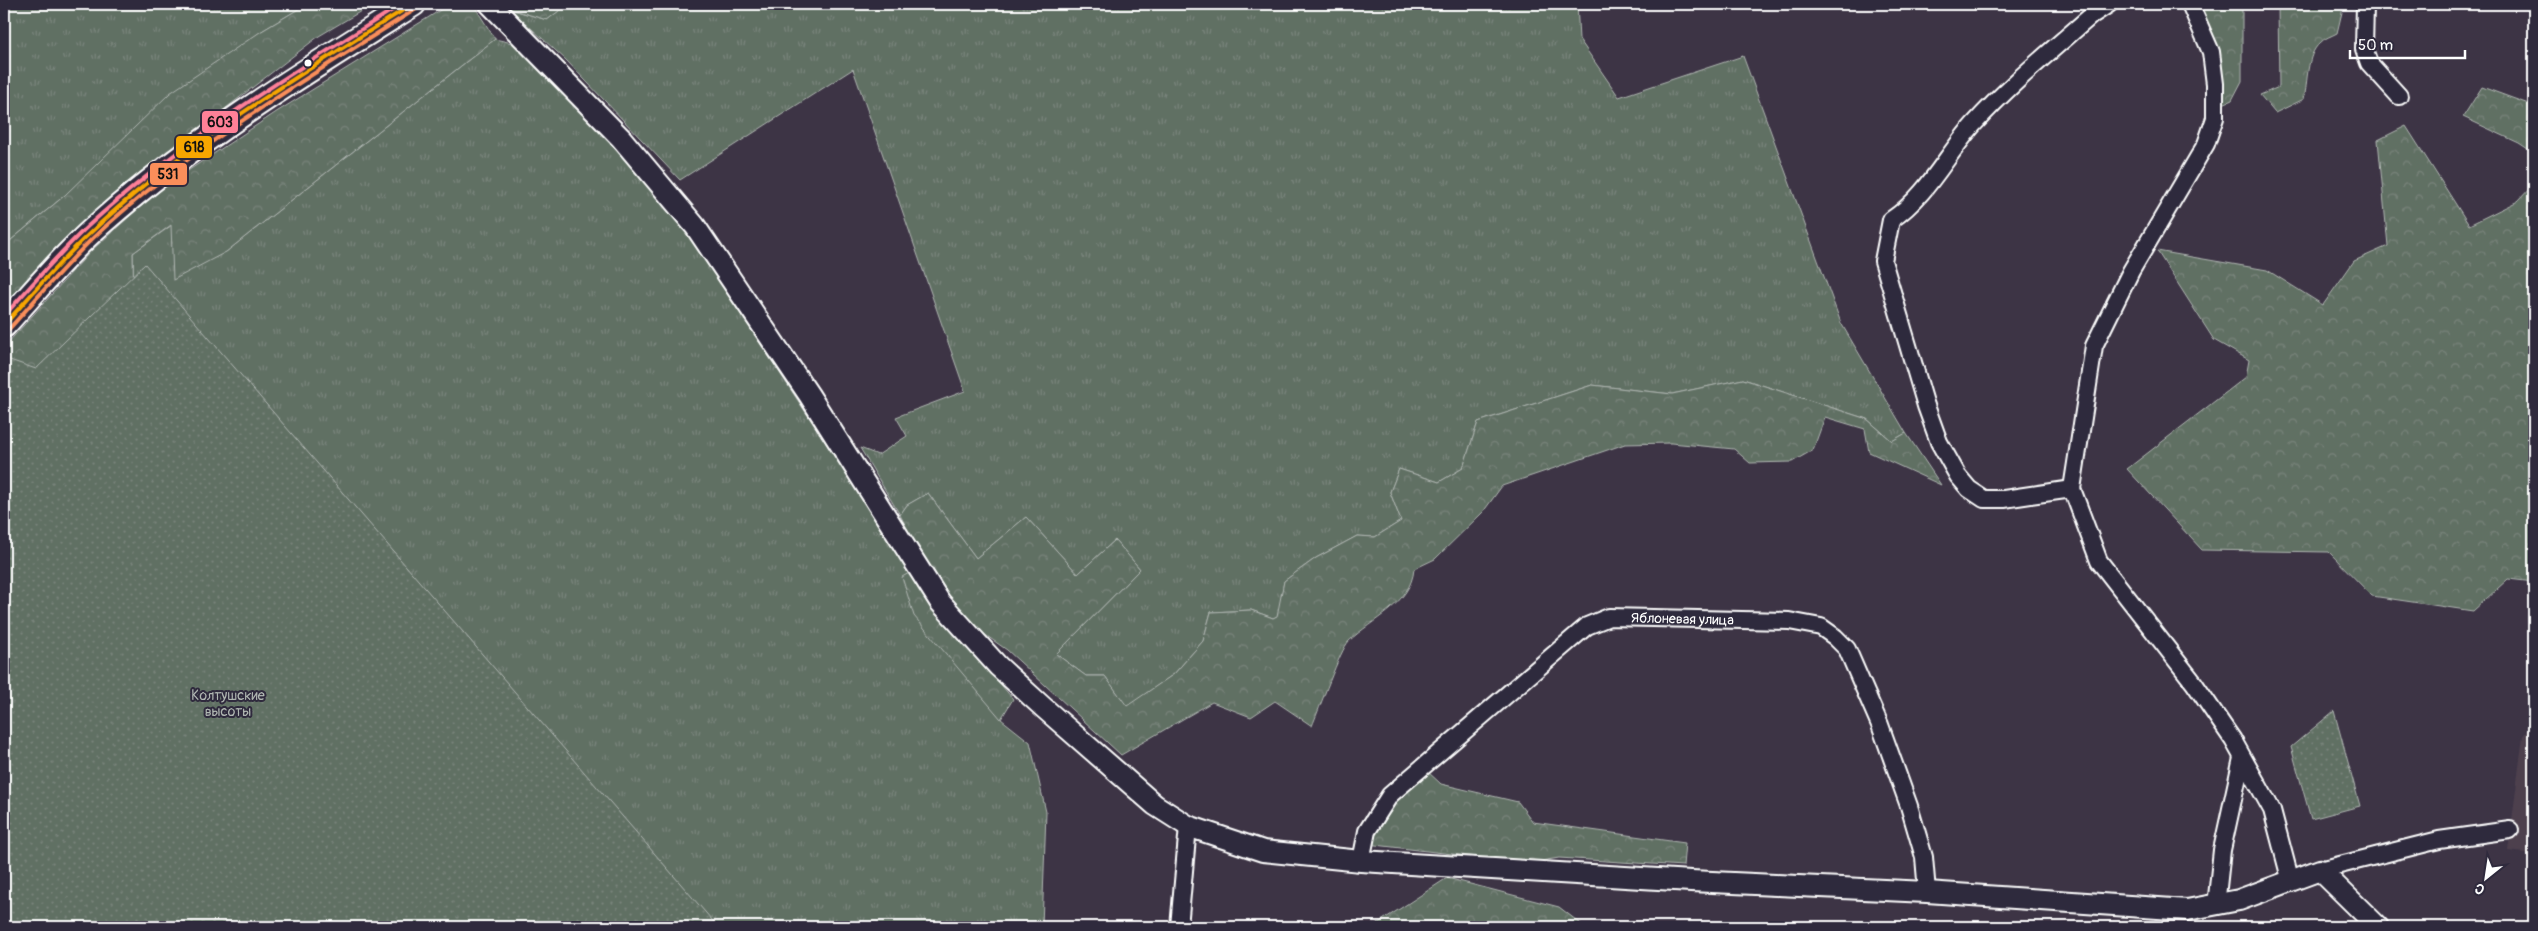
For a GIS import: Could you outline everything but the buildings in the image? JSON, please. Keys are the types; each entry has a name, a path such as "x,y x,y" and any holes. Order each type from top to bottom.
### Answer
{"main road":[{"path":"4,325 102,221 163,172 273,92 413,4"}],"street":[{"path":"490,4 622,138 695,226 808,395 940,602 998,666 1044,708 1155,805 1188,826 1263,851 1361,861 1681,881 1927,892 2187,910 2216,906 2291,882 2320,870 2439,840 2510,830"},
{"path":"2072,489 2004,499 1984,499 1969,489 1958,476 1939,442 1883,261 1890,220 1905,211 1930,184 1956,145 1995,101 2092,16 2109,4"},
{"path":"2190,4 2211,52 2215,84 2215,118 2206,144 2130,271 2094,346 2072,489 2099,561 2194,683 2232,740 2272,810 2291,882"},
{"path":"2365,4 2364,49 2366,56 2369,63 2399,96"},
{"name":"Яблоневая улица","path":"1361,861 1368,832 1390,795 1587,626 1609,617 1789,621 1821,627 1847,649 1876,716 1909,806 1924,857 1927,892"},
{"path":"2216,906 2222,850 2242,758"},
{"path":"1179,927 1188,826"},
{"path":"2320,870 2378,927"}],"shaded area":[{"path":"2534,721 2534,854 2508,851 2523,736"}],"green space":[{"path":"4,4 307,4 260,32 4,246"},
{"path":"307,4 373,4 319,36 102,204 4,307 4,246 64,196 170,93 260,32"},
{"path":"450,4 473,4 495,39 226,252 173,280 171,225 133,253 134,309 4,461 4,347 91,251 159,190 278,111"},
{"path":"505,4 568,4 547,20 510,9"},
{"path":"568,4 1577,4 1579,39 1619,97 1743,56 1841,323 1906,433 1892,441 1867,419 1743,379 1672,394 1592,385 1478,422 1463,468 1439,482 1399,469 1390,492 1401,521 1375,537 1357,536 1316,558 1284,581 1278,616 1273,618 1251,610 1211,612 1203,641 1174,674 1127,707 1105,676 1086,676 1056,654 1140,569 1115,540 1078,574 1026,517 976,558 928,493 907,505 900,515 860,448 878,455 907,436 896,417 965,391 853,69 680,180 566,60 510,9 547,20"},
{"path":"2196,4 2242,4 2242,81 2232,100 2223,104"},
{"path":"2278,4 2344,4 2337,33 2322,41 2312,54 2304,99 2275,113 2260,95 2279,87"},
{"path":"495,39 525,46 671,208 911,572 1001,719 1030,742 1046,812 1042,927 4,927 134,309 133,253 172,225 226,252"},
{"path":"2482,87 2534,106 2534,153 2519,143 2463,117"},
{"path":"2406,126 2469,225 2518,201 2534,184 2534,582 2508,579 2473,611 2372,596 2329,552 2202,550 2127,469 2246,377 2249,360 2214,340 2157,251 2267,270 2323,305 2354,261 2388,246 2378,140"},
{"name":"Колтушские высоты","path":"145,264 718,927 4,927 4,358 36,369"},
{"path":"1743,379 1867,419 1892,441 1906,433 1941,485 1869,452 1865,429 1825,417 1813,450 1792,462 1750,463 1734,449 1671,443 1625,444 1502,486 1483,512 1435,559 1414,569 1406,592 1398,601 1349,641 1335,668 1312,726 1275,701 1251,717 1212,702 1121,755 1007,650 948,609 940,580 914,578 1013,699 1001,719 914,616 902,577 911,572 932,575 900,515 907,505 928,493 976,558 1026,517 1078,574 1115,540 1140,569 1056,654 1086,676 1105,676 1127,706 1174,674 1203,641 1211,612 1251,610 1273,618 1277,616 1284,581 1316,558 1357,536 1375,537 1401,521 1390,492 1399,469 1439,482 1463,468 1478,422 1592,385 1672,394"},
{"path":"2334,711 2360,806 2311,819 2291,747"},
{"path":"1427,771 1441,784 1518,802 1533,822 1685,843 1683,866 1559,858 1529,863 1367,844 1395,799"},
{"path":"1447,878 1559,907 1585,927 1372,927"}],"transit line":[{"name":"603","path":"4,316 87,227 161,165 239,108 402,4"},
{"name":"618","path":"4,325 89,234 164,170 245,111 413,4"},
{"name":"531","path":"9,329 94,237 169,174 249,116 416,9"}]}
